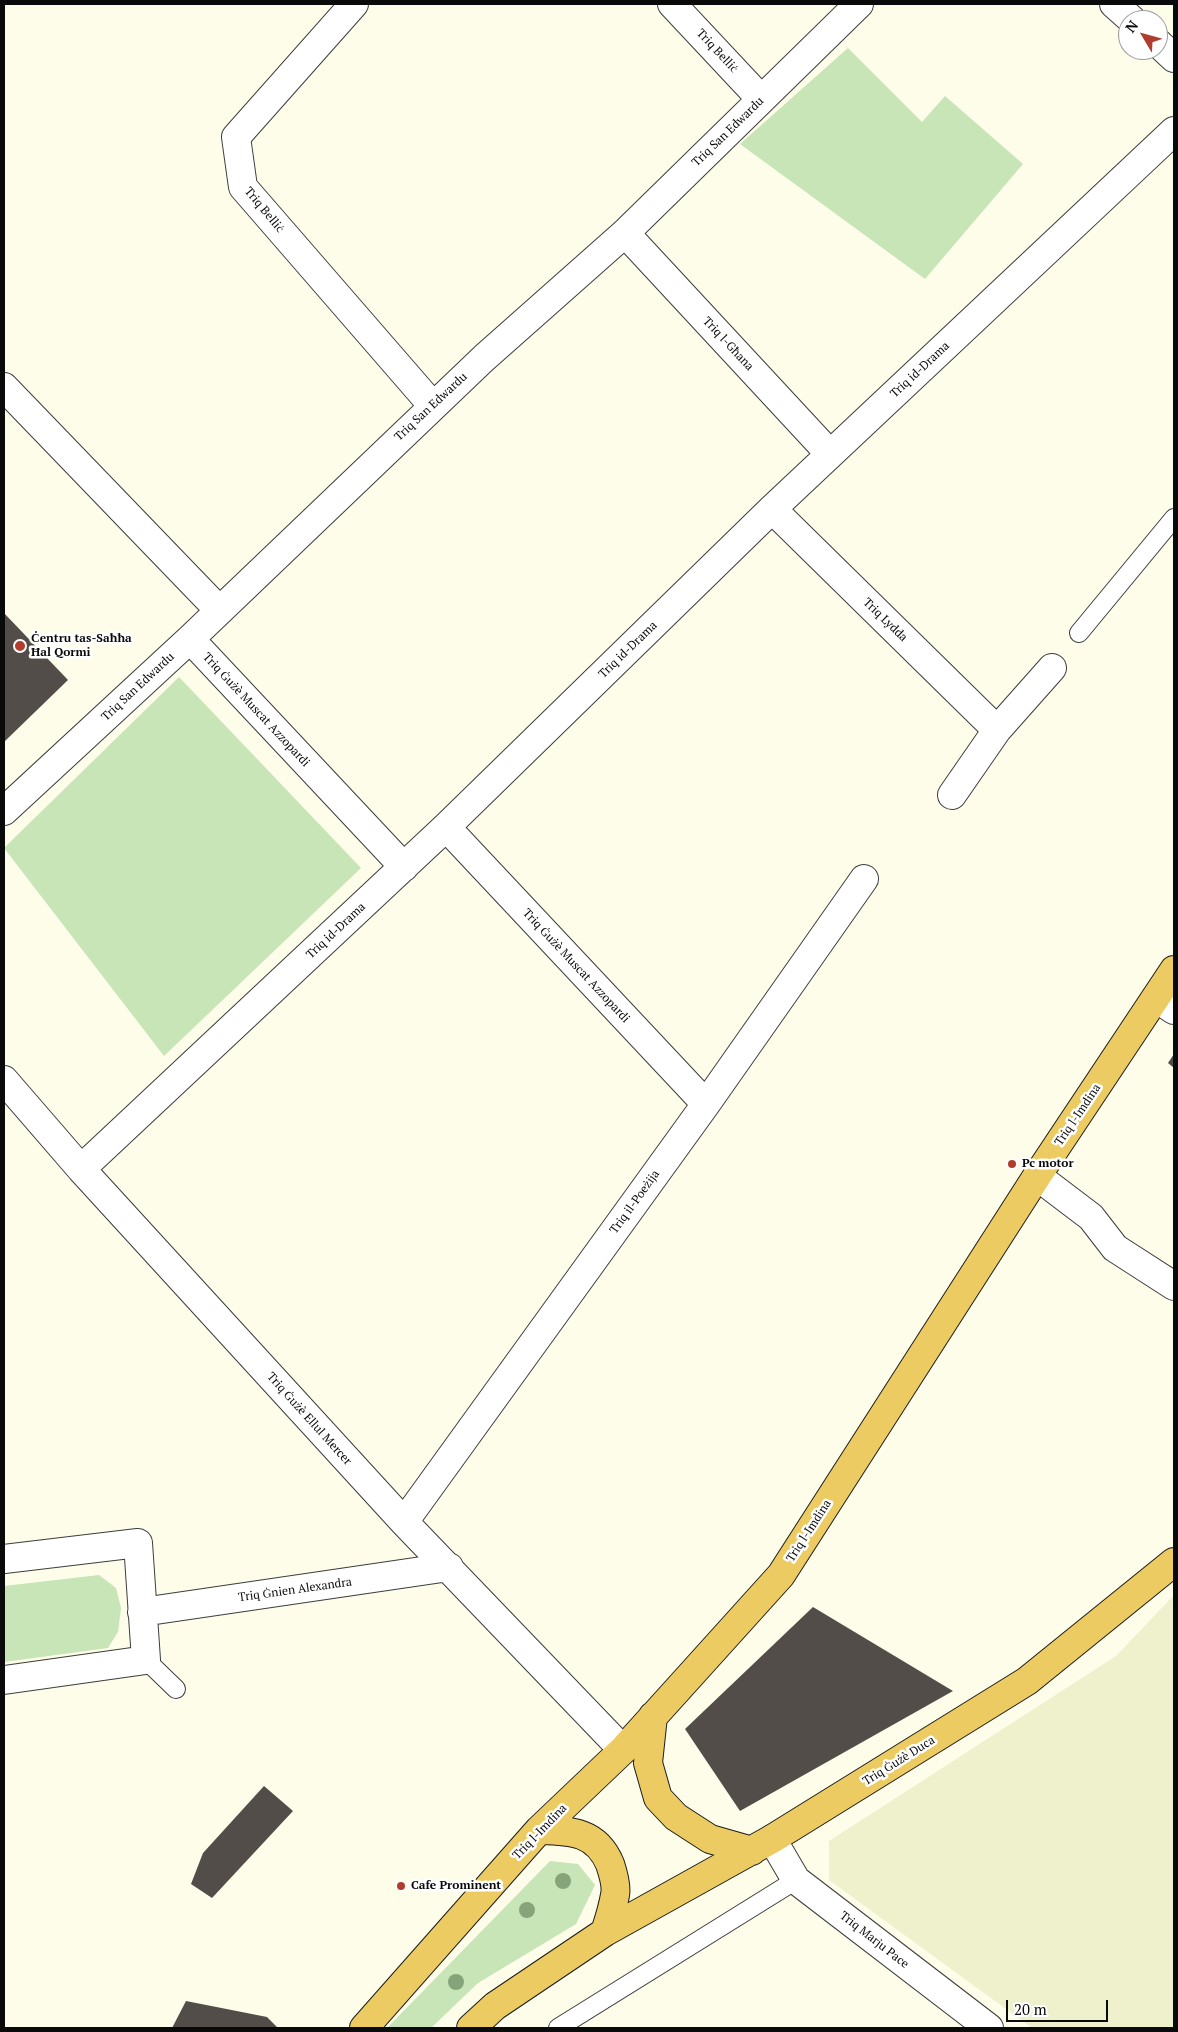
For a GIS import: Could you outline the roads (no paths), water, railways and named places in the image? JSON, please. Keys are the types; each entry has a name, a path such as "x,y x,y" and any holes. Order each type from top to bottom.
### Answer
{"highway":[{"name":"Triq l-Imdina","path":"364,2028 539,1830 623,1750 780,1575 1037,1176 1165,1004 1174,970"},
{"name":"Triq Ġużè Duca","path":"606,1932 762,1845 1027,1682 1174,1562"},
{"path":"653,1716 648,1763 658,1798 676,1817 710,1839 762,1845"},
{"path":"470,2028 495,2006 606,1932 616,1892 612,1870 604,1851 587,1836 570,1831 539,1830"}],"street":[{"name":"Triq Belliċ","path":"354,4 236,137 243,187 433,406"},
{"name":"Triq Belliċ","path":"672,4 762,99"},
{"name":"Triq San Edwardu","path":"4,811 190,639 433,406 625,233 859,4"},
{"name":"Triq id-Drama","path":"81,1169 404,868 772,509 1174,131"},
{"name":"Triq l-Għana","path":"625,233 830,454"},
{"path":"4,387 219,610"},
{"name":"Triq Lydda","path":"772,509 997,730"},
{"name":"Triq Ġużè Muscat Azzopardi","path":"190,639 404,868"},
{"path":"952,795 997,730 1052,668"},
{"name":"Triq Ġużè Muscat Azzopardi","path":"446,828 706,1104"},
{"name":"Triq il-Poeżija","path":"404,1522 706,1104 864,879"},
{"name":"Triq Ġużè Ellul Mercer","path":"4,1080 81,1169 404,1522 623,1750"},
{"path":"1037,1176 1091,1217 1115,1248 1174,1286"},
{"path":"4,1559 138,1543 146,1660 4,1680"},
{"name":"Triq Ġnien Alexandra","path":"142,1612 448,1567"},
{"name":"Triq Marju Pace","path":"762,1845 796,1880 989,2028"}],"lane":[{"path":"1079,632 1174,518"},
{"path":"146,1660 176,1688"},
{"path":"558,2028 796,1880"}],"place":[{"name":"Ċentru tas-Saħħa Ħal Qormi","path":"20,646"},
{"name":"Pc motor","path":"1012,1164"},
{"name":"Cafe Prominent","path":"401,1886"}]}
